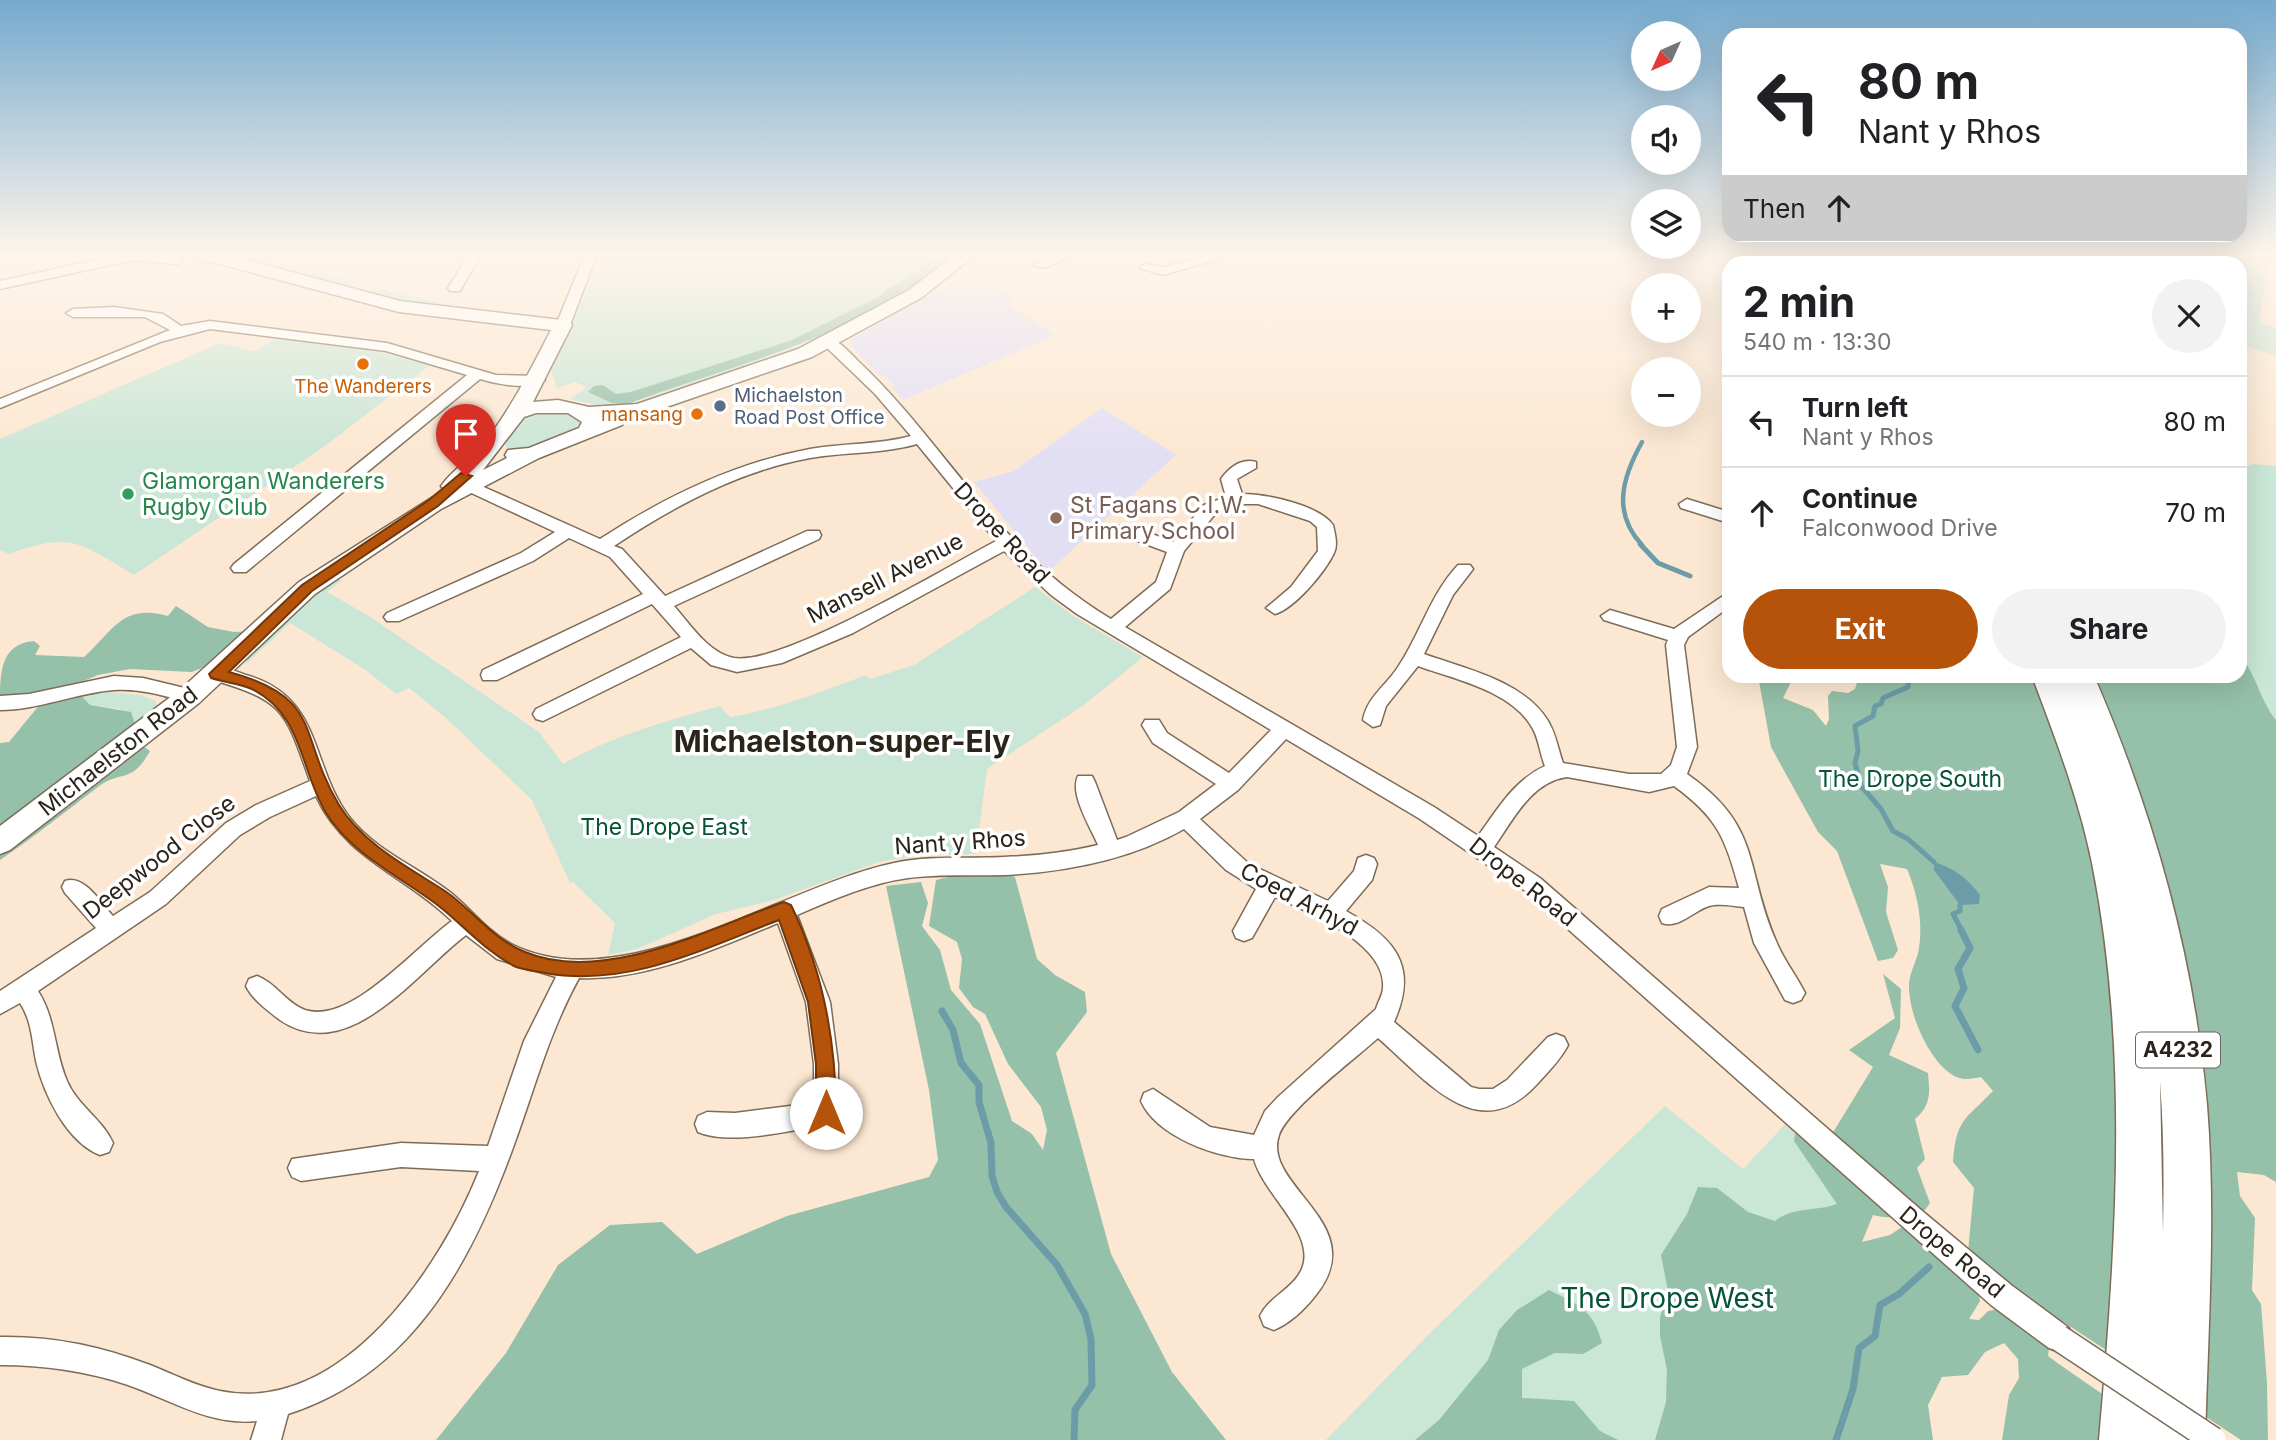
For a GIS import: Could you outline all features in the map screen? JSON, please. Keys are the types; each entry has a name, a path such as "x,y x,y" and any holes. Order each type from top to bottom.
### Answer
{"highway":[{"name":"A4232","path":"2052,683 2069,723 2103,830 2122,911 2136,1016 2143,1151 2139,1266 2126,1440"},
{"name":"A4232","path":"2080,683 2115,768 2137,839 2163,941 2175,1018 2187,1168 2178,1440"}],"street":[{"path":"166,319 173,322 178,330"},
{"path":"513,319 533,324 563,325"},
{"path":"532,454 509,455 494,445 538,380 565,319"},
{"path":"517,412 538,405 552,405 587,421 639,410 829,342 869,319"},
{"path":"0,404 178,330 219,326 387,347 495,379 538,380 543,384 552,405"},
{"name":"Drope Road","path":"829,342 885,395 1005,543 1063,597 1481,848 1532,884 1895,1205 2001,1295 2059,1338 2213,1440"},
{"path":"240,568 478,374"},
{"name":"Michaelston Road","path":"433,503 471,487 587,421"},
{"path":"603,545 682,497 757,466 838,449 897,446 921,438"},
{"name":"Michaelston Road","path":"0,842 217,674 307,588 433,503 466,476 494,445"},
{"path":"1236,499 1229,479 1236,471 1250,465"},
{"name":"Mansell Avenue","path":"471,487 603,545 623,558 694,639 718,660 737,665 757,664 848,629 1005,543"},
{"path":"1113,627 1164,585 1176,549 1210,509 1236,499 1259,499 1316,517 1325,525 1328,542 1326,552 1297,591 1276,608"},
{"path":"1688,503 1722,515"},
{"path":"393,617 527,557 570,530"},
{"path":"1125,530 1176,549"},
{"path":"490,675 659,599 813,536"},
{"path":"1373,720 1377,703 1415,658 1433,615 1456,577 1464,569"},
{"path":"1481,848 1532,783 1557,770 1647,784 1674,775 1685,759 1686,747 1674,656 1678,637 1722,603"},
{"path":"1610,616 1678,637"},
{"path":"543,714 694,639"},
{"path":"1415,658 1496,690 1524,706 1541,725 1557,770"},
{"name":"Nant y Rhos","path":"217,674 257,685 286,704 292,712 335,814 356,839 435,892 488,941 522,961 572,970 639,963 852,884 903,870 1009,866 1111,850 1147,838 1186,819 1231,784 1284,729"},
{"path":"0,703 41,699 113,683 139,683 190,696"},
{"path":"1152,725 1160,738 1231,784"},
{"path":"1674,775 1705,799 1730,828 1736,840 1765,943 1793,993"},
{"path":"1085,782 1087,794 1111,850"},
{"name":"Deepwood Close","path":"0,1004 158,898 233,829 264,811 322,785"},
{"name":"Coed Arhyd","path":"1186,819 1236,867 1332,912 1375,943 1392,970 1395,984 1391,1006 1378,1023 1284,1108 1268,1132 1265,1147"},
{"path":"1332,912 1364,874 1366,864"},
{"path":"1244,931 1270,885"},
{"path":"73,887 111,929"},
{"path":"1670,916 1709,896 1751,898"},
{"path":"707,1124 735,1125 826,1113 826,1064 818,1002 784,910"},
{"path":"257,986 301,1020 342,1018 372,1004 433,947 467,922"},
{"path":"0,1351 63,1352 92,1359 230,1407 277,1404 324,1387 351,1372 406,1323 454,1252 496,1159 536,1043 572,970"},
{"path":"23,988 41,1013 47,1058 64,1102 100,1143"},
{"path":"1378,1023 1464,1096 1476,1102 1489,1103 1510,1094 1556,1045"},
{"path":"1153,1101 1182,1127 1204,1139 1240,1148 1265,1147 1273,1175 1308,1221 1317,1239 1318,1256 1315,1269 1304,1286 1274,1316"},
{"path":"301,1168 401,1155 496,1159"},
{"path":"266,1440 277,1404"}],"shaded area":[{"path":"886,319 1030,319 1055,335 903,400 892,387 894,385 884,375 879,375 851,346 850,340"},
{"name":"St Fagans C.I.W. Primary School","path":"1102,408 1176,455 1048,572 974,482 1014,471"}],"green space":[{"path":"574,319 857,319 760,360 632,403 599,406 570,399 587,387 575,382 557,388 551,371"},
{"path":"834,319 854,319 799,344 627,404 612,403 588,392 594,386 603,385 616,394 631,392 792,340"},
{"path":"2247,319 2259,319 2276,329 2276,356 2247,346"},
{"name":"Glamorgan Wanderers Rugby Club","path":"277,338 388,354 429,366 325,446 134,575 101,555 75,544 48,543 9,554 0,550 0,439 220,343 255,352"},
{"path":"552,408 578,415 585,423 569,434 536,448 514,450 506,447 505,439 524,414"},
{"path":"2254,464 2276,466 2276,720 2247,666 2247,466"},
{"name":"The Drope East","path":"334,580 342,580 327,592 369,616 539,732 563,764 620,737 720,706 730,717 748,714 866,675 870,679 914,665 1035,587 1073,616 1143,657 1084,705 987,769 976,854 920,855 879,862 774,900 716,914 637,949 608,955 615,923 573,882 570,883 532,800 446,718 409,688 396,694 364,669 290,623 245,665 249,655 292,612 301,612 295,609"},
{"path":"176,606 208,627 234,632 250,631 207,666 192,672 130,669 98,675 72,686 90,705 131,712 142,745 150,751 132,773 98,787 0,860 0,743 9,742 41,703 0,704 2,671 8,654 23,643 34,641 40,646 35,655 84,657 129,616 152,613 168,616"},
{"path":"2247,666 2276,720 2276,1182 2264,1175 2237,1172 2240,1196 2255,1218 2252,1290 2261,1304 2268,1440 2241,1440 2203,1415 2162,871 2146,812 2094,683 2247,683"},
{"name":"The Drope South","path":"1759,683 1790,683 1783,698 1813,710 1826,726 1829,719 1828,696 1832,691 1848,693 1855,689 1857,683 2039,683 2049,706 2105,903 2122,1102 2112,1354 2062,1321 2052,1319 1968,1252 1974,1188 1953,1162 1954,1148 1964,1121 1993,1091 1981,1077 1962,1079 1943,1067 1928,1047 1917,1024 1909,989 1920,943 1920,921 1917,900 1907,869 1880,864 1888,887 1886,912 1898,950 1893,958 1878,961 1837,851 1818,832 1771,747"},
{"path":"107,692 142,695 155,701 157,706 133,734 120,709 90,705 81,696"},
{"path":"1003,873 1015,877 1037,959 1055,975 1085,992 1087,1012 1056,1053 1111,1254 1172,1372 1226,1440 436,1440 506,1353 558,1265 610,1225 662,1222 697,1254 787,1216 929,1177 938,1160 929,1090 886,886 921,882 928,903 922,926 940,950 951,990 980,1024 1012,1121 1032,1134 1043,1150 1047,1130 1041,1107 1008,1064 985,1014 973,1007 959,988 962,959 957,942 929,926 936,880 962,874"},
{"path":"1883,974 1901,989 1900,1028 1889,1055 1928,1073 1928,1099 1915,1119 1925,1159 1917,1168 1930,1203 1925,1210 1906,1216 1873,1215 1862,1242 1890,1235 1905,1225 1977,1287 1980,1301 1969,1319 1979,1320 1988,1311 1999,1309 2043,1342 2049,1348 2048,1356 2105,1396 2101,1440 2002,1440 2009,1395 2019,1378 2018,1359 2004,1343 1985,1352 1968,1375 1942,1377 1928,1405 1933,1440 1655,1440 1666,1402 1667,1370 1660,1336 1660,1317 1668,1291 1661,1255 1687,1214 1698,1187 1717,1188 1748,1212 1775,1221 1797,1211 1837,1204 1794,1141 1797,1120 1832,1134 1873,1067 1849,1050 1895,1018"},
{"name":"The Drope West","path":"1665,1106 1743,1169 1790,1119 1891,1209 1843,1221 1765,1440 1326,1440 1429,1334"},
{"path":"1549,1290 1569,1300 1589,1315 1602,1343 1583,1354 1555,1353 1522,1369 1522,1398 1574,1401 1600,1431 1618,1440 1415,1440 1439,1420 1488,1360 1499,1330 1517,1310"}],"water":[{"path":"1934,862 1948,867 1965,879 1980,895 1979,904 1960,905 1934,870"}],"waterway":[{"path":"1642,442 1629,469 1623,495 1627,520 1642,545"},
{"path":"1640,544 1658,563 1690,576"},
{"path":"1909,683 1908,687 1883,698 1881,704 1875,706 1873,716 1855,726 1858,751 1855,763 1861,786 1881,809 1893,831 1908,839 1934,862"},
{"path":"1960,905 1960,911 1953,914 1962,931"},
{"path":"1961,930 1970,948 1958,969 1964,988 1955,1006 1978,1050"},
{"path":"942,1011 953,1030 961,1063 979,1085 979,1102 991,1143 992,1176 997,1192 1006,1207 1057,1265 1085,1314 1091,1339 1092,1385 1075,1410 1074,1440"},
{"path":"1836,1440 1853,1389 1859,1348 1875,1336 1880,1305 1899,1294 1929,1267"}],"place":[{"name":"The Wanderers","path":"363,364"},
{"name":"Michaelston Road Post Office","path":"720,406"},
{"name":"mansang","path":"697,414"},
{"name":"Glamorgan Wanderers Rugby Club","path":"128,494"},
{"name":"St Fagans C.I.W. Primary School","path":"1056,518"}],"district":[{"name":"Michaelston-super-Ely","path":"842,742"}],"route":[{"path":"466,476 433,503 307,588 276,614 217,674 257,685 286,704 292,712 330,805 344,826 376,855 435,892 488,941 522,961 572,970 622,967 663,956 784,910 818,1002 826,1064 826,1113"}]}
